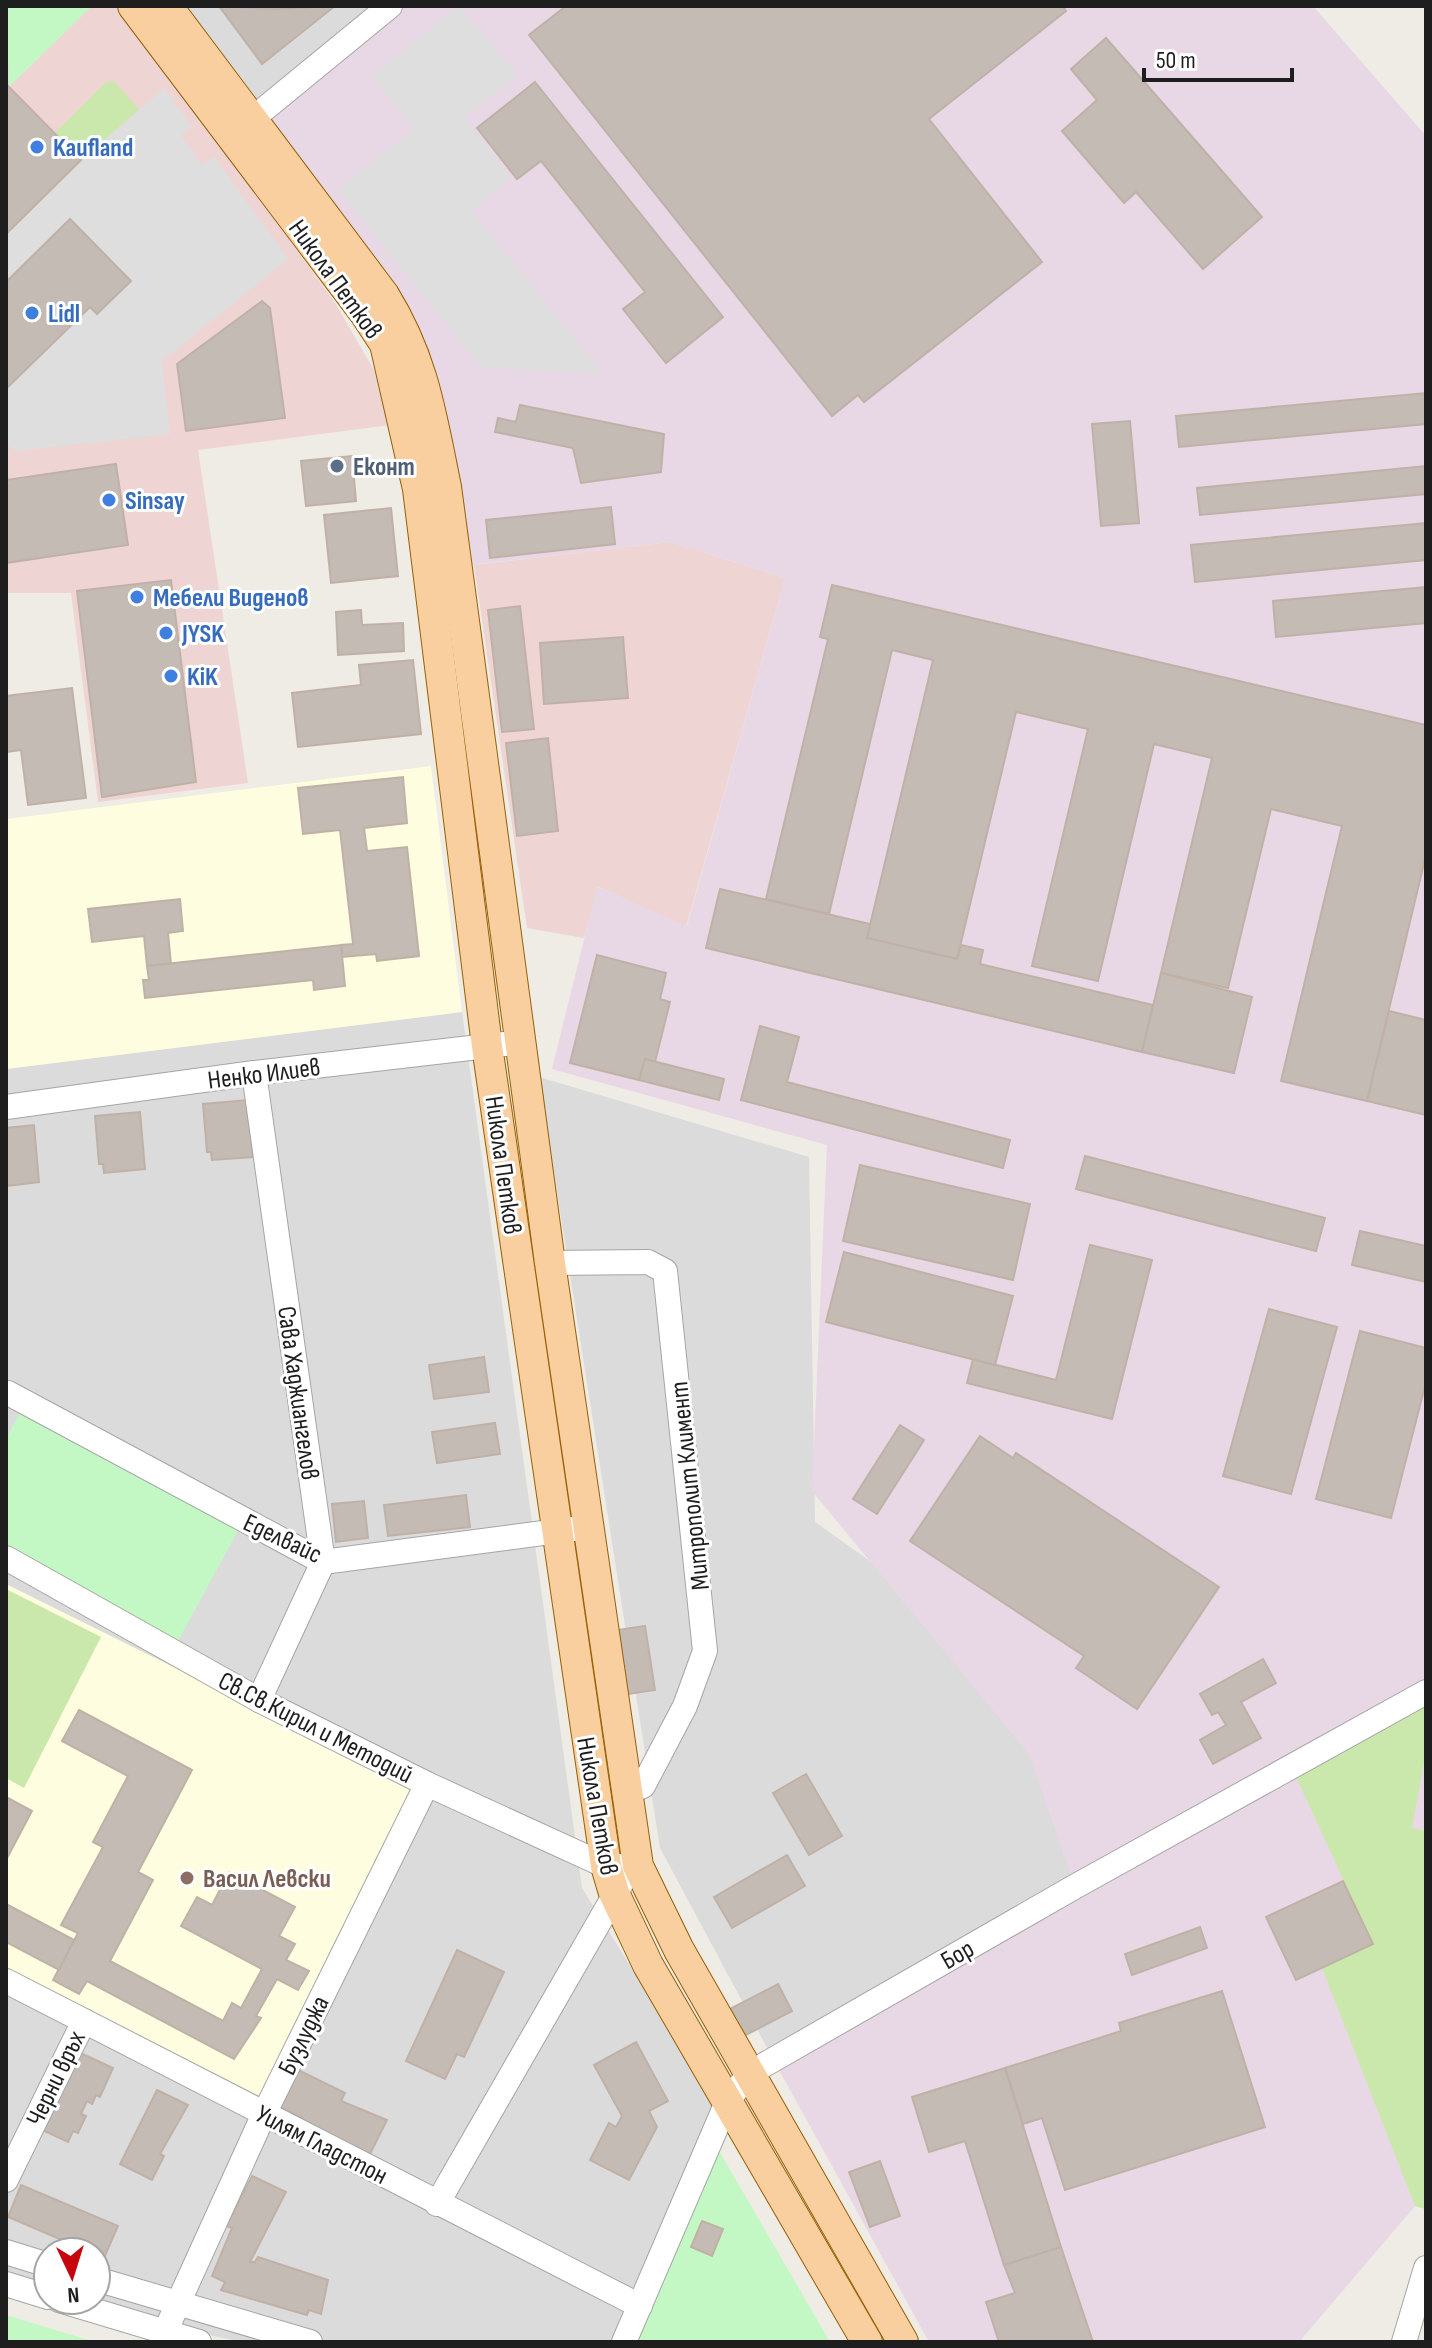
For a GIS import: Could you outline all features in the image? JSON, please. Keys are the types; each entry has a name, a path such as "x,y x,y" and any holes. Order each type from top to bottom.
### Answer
{"main road":[{"name":"Никола Петков","path":"133,6 384,295 408,335 424,380 446,487 550,1263 638,1866 679,1950 903,2342"},
{"name":"Никола Петков","path":"167,6 241,129 385,344 399,394 418,489 487,1046 556,1531 610,1879 648,1965 867,2342"}],"street":[{"path":"241,129 390,6"},
{"name":"Ненко Илиев","path":"6,1107 254,1073 522,1042"},
{"name":"Сава Хаджиангелов","path":"254,1073 323,1562"},
{"name":"Митрополит Климент","path":"550,1263 648,1262 665,1271 705,1651 685,1706 643,1786 626,1793"},
{"name":"Еделвайс","path":"7,1390 323,1562 587,1527"},
{"name":"Св.Св.Кирил и Методий","path":"6,1558 259,1700 610,1879 638,1866"},
{"path":"259,1700 323,1562"},
{"name":"Бор","path":"624,2342 728,2100 750,2073 1426,1692"},
{"name":"Бузлуджа","path":"165,2332 264,2114 427,1784"},
{"path":"437,2204 610,1879"},
{"name":"Уилям Гладстон","path":"6,1981 640,2306"},
{"name":"Черни връх","path":"7,2177 84,2021"},
{"path":"6,2252 32,2260"},
{"path":"1404,2342 1426,2268"},
{"path":"6,2284 32,2292"},
{"path":"112,2284 310,2342"},
{"path":"112,2316 199,2342"}],"shaded area":[{"path":"6,6 120,6 335,303 374,370 390,425 198,450 248,783 98,802 71,593 6,593"},
{"path":"164,6 397,6 252,121"},
{"path":"397,6 1313,6 1426,136 1426,2209 1415,2206 1299,2342 929,2342 778,2068 1075,1886 1029,1754 812,1491 827,1145 552,1069 597,887 687,926 785,578 670,542 455,567 446,487 252,121"},
{"path":"459,6 518,75 465,117 510,178 472,212 604,375 481,367 338,190 414,129 372,76"},
{"path":"164,88 192,127 181,136 202,165 214,156 288,259 162,361 170,434 15,451 6,442 6,234 81,160"},
{"path":"670,542 785,578 686,927 598,887 584,938 527,928 474,565"},
{"path":"431,766 462,1012 6,1069 6,819"},
{"path":"462,1012 582,1888 715,2103 613,2342 242,2342 112,2314 112,2236 32,2236 32,2298 6,2292 6,1069"},
{"path":"539,1077 809,1157 815,1522 1206,1800 778,2068 660,1848"},
{"name":"Васил Левски","path":"6,1584 415,1787 259,2096 6,1969"}],"green space":[{"path":"6,6 88,6 90,8 9,87"},
{"path":"114,81 139,110 81,160 55,133 105,83"},
{"path":"23,1406 242,1523 176,1645 6,1554 6,1439"},
{"path":"6,1589 101,1637 24,1788 6,1778"},
{"path":"1426,1692 1426,1751 1412,1828 1426,1831 1426,2209 1415,2206 1322,1968 1373,1944 1291,1766"},
{"path":"718,2149 830,2342 624,2342"},
{"path":"6,2315 95,2342 6,2342"}],"building":[{"path":"219,6 274,9 335,6 262,64"},
{"path":"566,6 1063,6 1066,11 929,119 1042,262 864,402 858,395 832,416 529,35"},
{"path":"1106,38 1262,217 1203,269 1136,192 1124,203 1062,131 1097,100 1071,69"},
{"path":"535,82 723,317 666,363 623,309 645,292 541,161 517,179 477,128"},
{"name":"Kaufland","path":"6,84 81,160 6,234"},
{"path":"70,219 131,281 97,314 90,307 6,389 6,282"},
{"path":"262,301 270,308 285,418 186,431 177,364"},
{"path":"1426,393 1426,424 1179,447 1176,416"},
{"path":"520,405 664,434 661,472 581,483 573,448 495,432 498,418 516,422"},
{"path":"1130,421 1139,523 1101,526 1092,424"},
{"path":"352,456 356,501 306,506 301,461"},
{"path":"116,464 128,545 6,563 6,480"},
{"path":"1426,466 1426,494 1200,515 1197,488"},
{"path":"611,507 615,544 490,558 486,520"},
{"path":"391,508 398,576 331,583 324,515"},
{"path":"1426,523 1426,560 1195,582 1191,545"},
{"path":"171,580 196,782 102,797 77,591"},
{"path":"832,585 1426,725 1426,855 1367,1101 1281,1081 1342,826 1271,809 1228,988 1161,973 1212,758 1154,744 1098,981 1032,966 1088,729 1016,712 957,959 867,938 933,660 892,650 829,914 766,899 828,639 820,637"},
{"path":"1426,587 1426,623 1276,637 1273,601"},
{"path":"520,606 534,729 502,732 488,610"},
{"path":"361,610 362,625 403,623 404,651 338,655 336,612"},
{"path":"623,637 628,698 544,704 540,643"},
{"path":"413,660 421,734 298,747 292,693 361,685 359,665"},
{"path":"72,688 86,798 28,805 21,750 6,752 6,696"},
{"path":"548,738 558,831 517,836 506,743"},
{"path":"403,777 407,823 364,828 367,851 407,847 419,956 377,961 376,954 342,957 341,945 353,944 340,830 303,834 298,788"},
{"path":"720,889 870,924 867,938 957,959 961,945 983,950 980,964 1153,1005 1142,1052 706,948"},
{"path":"180,899 183,931 168,933 171,964 147,966 144,936 92,942 88,909"},
{"path":"341,945 345,986 314,990 313,980 145,998 143,980 149,980 147,966"},
{"path":"597,955 666,973 660,999 670,1002 655,1062 645,1059 639,1080 570,1063"},
{"path":"1161,973 1252,997 1234,1073 1142,1052"},
{"path":"1389,1011 1426,1020 1426,1115 1367,1101"},
{"path":"760,1026 799,1037 787,1082 1010,1140 1003,1168 741,1100"},
{"path":"645,1059 724,1079 719,1100 639,1080"},
{"path":"248,1100 253,1157 212,1160 211,1152 207,1152 203,1104"},
{"path":"140,1112 145,1169 104,1173 103,1164 99,1164 95,1116"},
{"path":"34,1125 39,1182 6,1186 6,1128"},
{"path":"1085,1156 1325,1218 1316,1251 1076,1189"},
{"path":"860,1165 1030,1204 1013,1280 843,1241"},
{"path":"1360,1231 1426,1246 1426,1282 1352,1265"},
{"path":"1090,1245 1152,1260 1112,1419 967,1383 973,1359 1056,1380"},
{"path":"844,1252 1013,1296 995,1365 826,1322"},
{"path":"1269,1309 1337,1327 1291,1494 1223,1476"},
{"path":"1360,1331 1426,1348 1426,1382 1391,1518 1316,1499"},
{"path":"484,1357 489,1392 434,1399 429,1365"},
{"path":"495,1423 500,1454 437,1463 432,1432"},
{"path":"900,1425 924,1440 877,1514 853,1499"},
{"path":"980,1436 1013,1458 1016,1453 1219,1587 1137,1709 1076,1668 1084,1656 910,1541"},
{"path":"466,1495 470,1527 388,1536 384,1505"},
{"path":"364,1501 368,1538 336,1542 332,1504"},
{"path":"645,1626 655,1690 621,1695 611,1631"},
{"path":"1263,1659 1276,1683 1241,1702 1261,1738 1213,1764 1200,1740 1226,1725 1218,1712 1212,1715 1200,1694"},
{"path":"79,1710 192,1770 138,1872 153,1880 110,1961 223,2021 232,2003 241,2008 262,1969 181,1926 197,1897 212,1905 229,1872 295,1907 279,1936 295,1944 286,1960 309,1971 298,1990 277,1979 256,2016 261,2018 234,2059 87,1981 79,1994 53,1980 78,1933 61,1925 103,1847 93,1842 128,1776 62,1741"},
{"path":"806,1774 842,1836 809,1855 773,1793"},
{"path":"6,1797 32,1811 6,1860"},
{"path":"787,1855 805,1886 732,1928 714,1897"},
{"path":"1343,1881 1373,1944 1296,1980 1266,1917"},
{"path":"6,1904 74,1940 59,1970 6,1942"},
{"path":"1200,1927 1207,1948 1132,1975 1125,1954"},
{"path":"457,1950 504,1972 464,2057 457,2054 445,2079 406,2061"},
{"path":"778,1984 792,2011 742,2037 728,2010"},
{"path":"1222,1991 1265,2127 1065,2190 1042,2118 1023,2124 1005,2068 1121,2031 1119,2023"},
{"path":"636,2042 668,2101 649,2111 657,2127 629,2180 590,2160 609,2123 616,2127 622,2116 594,2065"},
{"path":"74,2050 113,2068 100,2097 96,2095 92,2104 87,2101 81,2114 86,2116 78,2133 73,2131 68,2142 38,2128"},
{"path":"1005,2068 1061,2247 1004,2265 965,2141 929,2152 912,2097"},
{"path":"296,2069 345,2093 341,2101 387,2120 370,2154 299,2124 302,2118 278,2106"},
{"path":"157,2090 188,2105 160,2154 164,2156 152,2180 120,2164"},
{"path":"880,2161 900,2216 870,2227 849,2172"},
{"path":"252,2176 286,2192 250,2262 255,2262 258,2257 328,2280 321,2314 309,2310 307,2315 221,2290 225,2282 212,2276 232,2228 226,2226"},
{"path":"21,2185 118,2226 112,2240 112,2236 52,2236 8,2217"},
{"path":"702,2221 723,2229 712,2256 691,2247"},
{"path":"1061,2247 1093,2342 999,2342 986,2302 1015,2293 1004,2265"}],"place":[{"name":"Kaufland","path":"37,147"},
{"name":"Lidl","path":"32,313"},
{"name":"Еконт","path":"337,466"},
{"name":"Sinsay","path":"109,500"},
{"name":"Мебели Виденов","path":"137,597"},
{"name":"JYSK","path":"166,633"},
{"name":"KiK","path":"171,676"},
{"name":"Васил Левски","path":"187,1878"}]}
